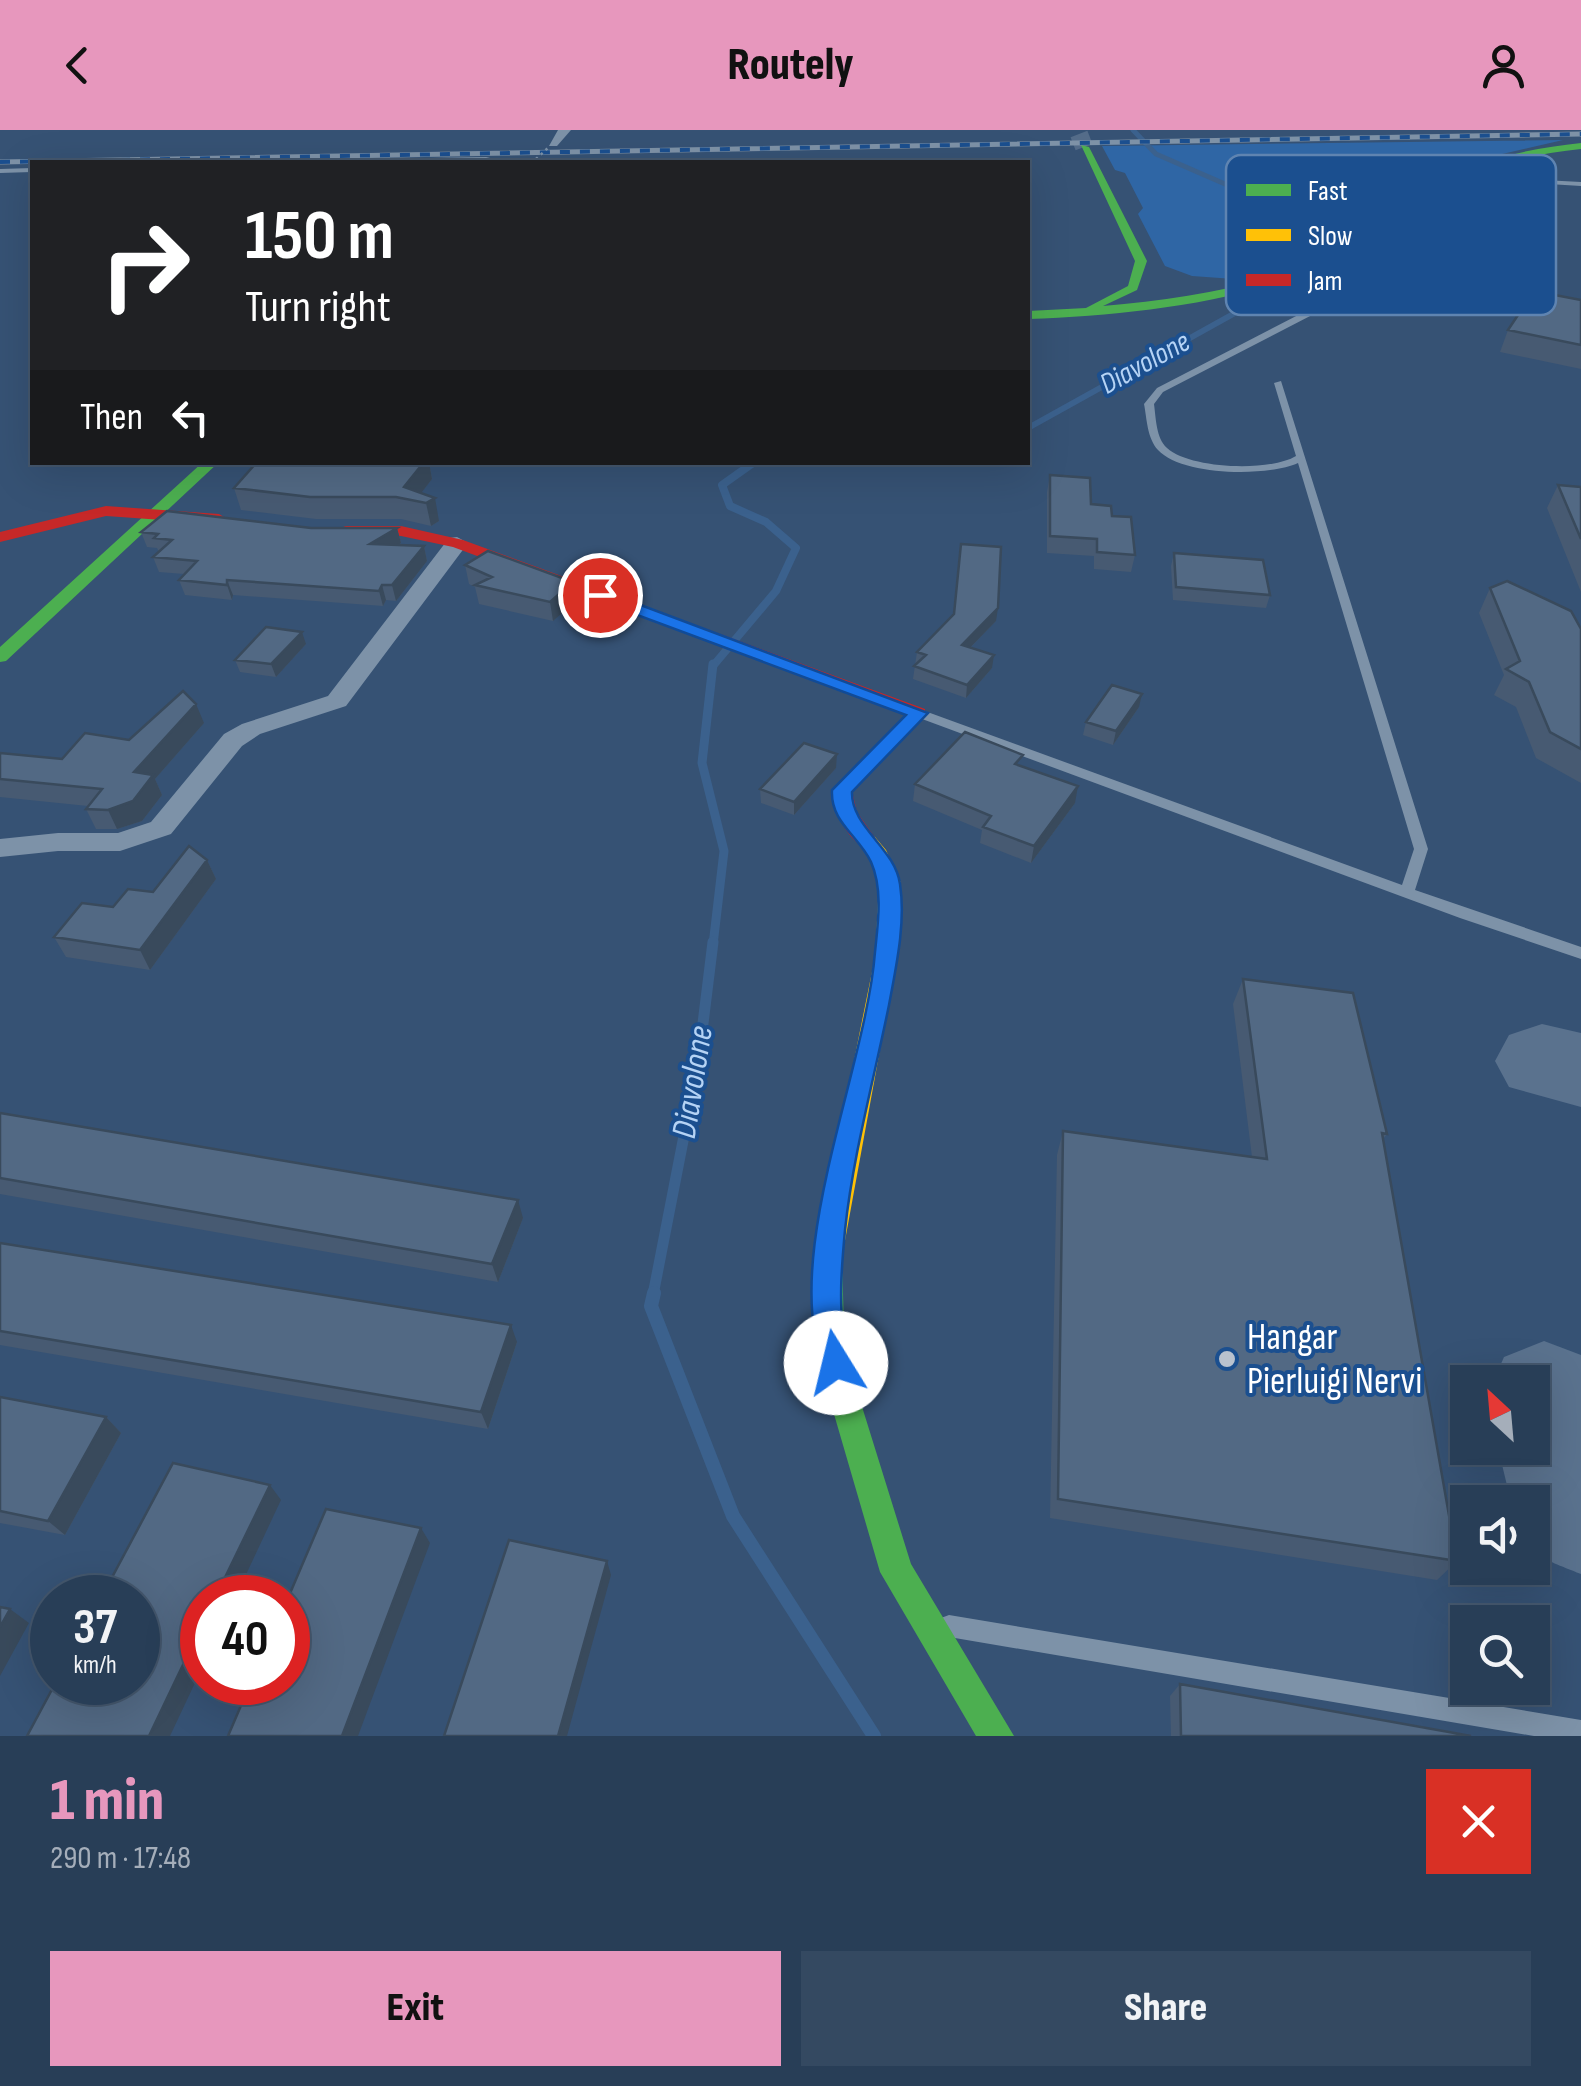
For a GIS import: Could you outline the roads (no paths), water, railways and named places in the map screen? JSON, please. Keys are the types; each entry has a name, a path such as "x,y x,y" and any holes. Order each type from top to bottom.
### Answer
{"street":[{"path":"551,145 565,130"},
{"path":"1080,137 1169,281"},
{"path":"1536,155 1581,146"},
{"path":"1133,288 1169,281"},
{"path":"1030,316 1074,313 1169,281"},
{"path":"1074,313 1133,288 1169,281 1226,283"},
{"path":"0,657 209,465"},
{"path":"0,537 106,511 160,512 238,521"},
{"path":"316,530 400,531 456,543 918,713 842,790 842,803 849,819 879,855 890,883 886,957 832,1223 827,1270 829,1330 844,1397 897,1572 996,1736"},
{"path":"0,848 58,842 120,842 161,828 233,740 251,729 337,701 456,543"}],"lane":[{"path":"429,160 492,160"},
{"path":"0,171 30,170"},
{"path":"1556,183 1581,184"},
{"path":"1556,305 1581,310"},
{"path":"1301,458 1294,465 1269,469 1202,465 1176,458 1156,441 1150,400 1160,390 1306,315"},
{"path":"1278,383 1421,850 1407,893"},
{"path":"918,713 1581,953"},
{"path":"927,1622 1581,1732"}],"waterway":[{"name":"Diavolone","path":"1133,130 1156,154 1226,184"},
{"name":"Diavolone","path":"1030,427 1231,315"},
{"name":"Diavolone","path":"713,666 776,591 796,548 766,522 730,506 722,485 750,465"},
{"name":"Diavolone","path":"713,664 702,763 724,851 713,945"},
{"name":"Diavolone","path":"653,1295 698,1064 713,942"},
{"name":"Diavolone","path":"654,1293 651,1306 733,1516 874,1736"}],"tunnel":[{"path":"1079,134 1084,147"}],"railway":[{"path":"113,160 1581,134"},
{"path":"0,162 30,161"}],"place":[{"name":"Hangar Pierluigi Nervi","path":"1227,1359"}]}
